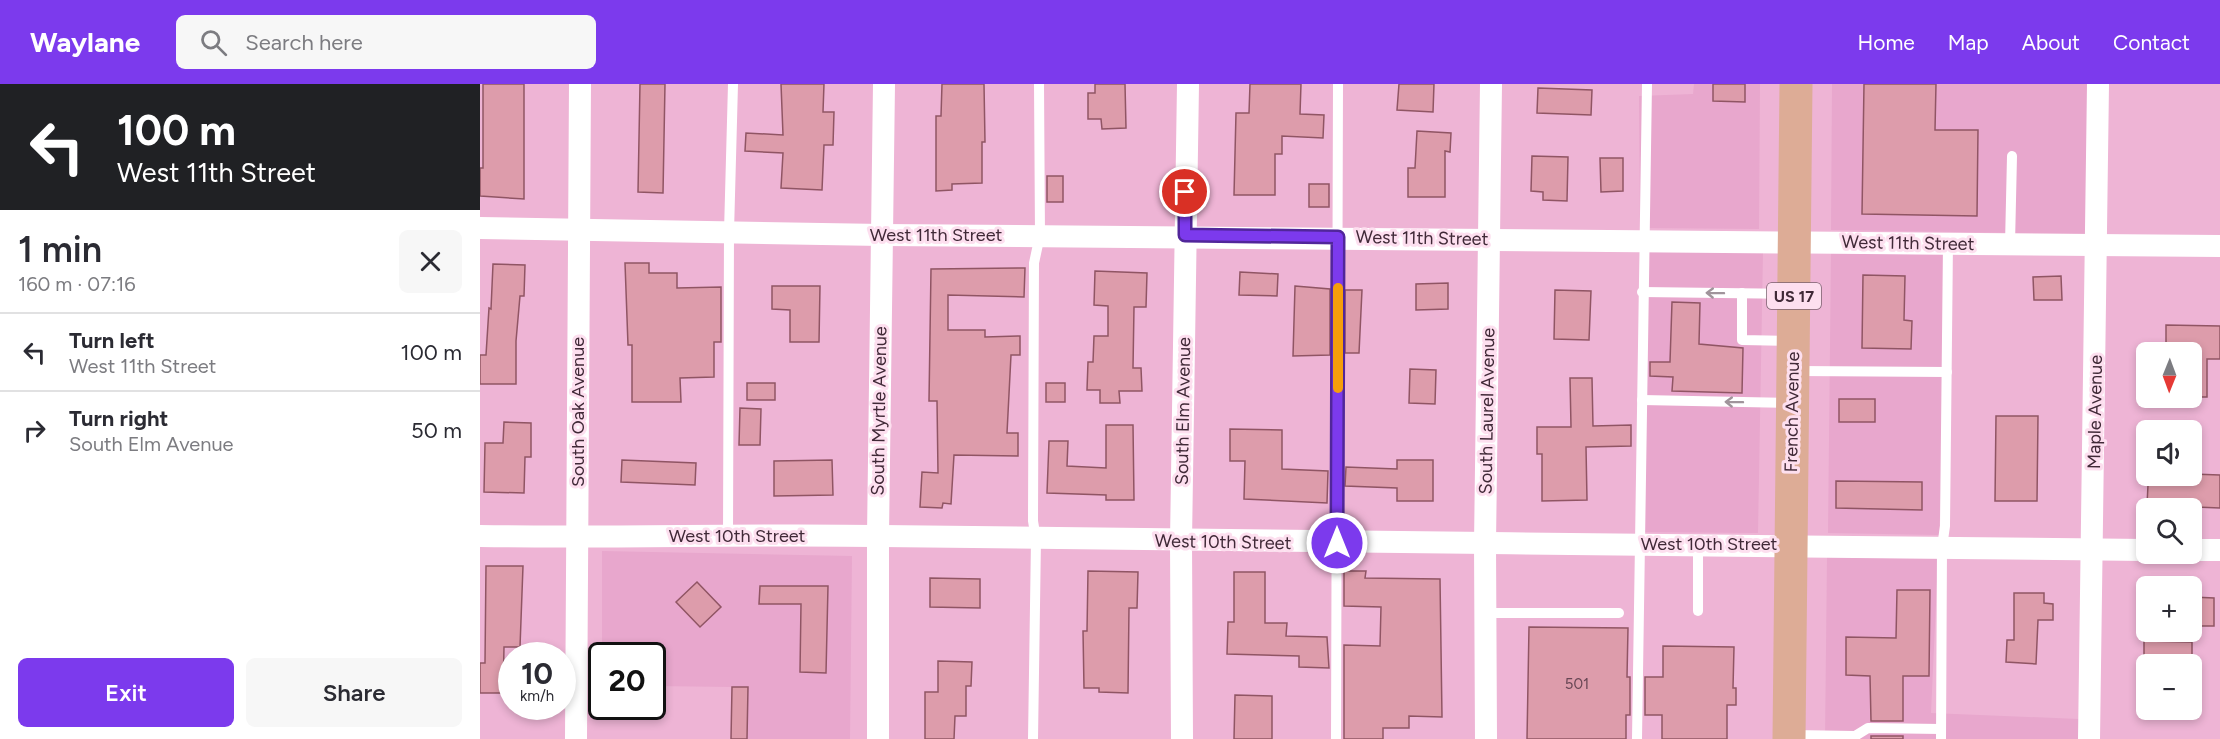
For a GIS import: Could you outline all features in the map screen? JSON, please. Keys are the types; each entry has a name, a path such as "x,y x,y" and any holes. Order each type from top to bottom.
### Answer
{"main road":[{"name":"French Avenue","path":"1789,737 1796,84"}],"street":[{"name":"South Oak Avenue","path":"576,739 580,84"},
{"name":"South Myrtle Avenue","path":"878,739 878,535 884,84"},
{"name":"South Elm Avenue","path":"1182,739 1181,541 1188,84"},
{"name":"South Laurel Avenue","path":"1486,739 1485,544 1491,84"},
{"name":"Maple Avenue","path":"2089,739 2094,549 2098,84"},
{"name":"West 11th Street","path":"480,228 882,235 1185,235 2220,246"},
{"name":"West 10th Street","path":"480,536 878,535 1337,543 1791,544 2136,550"},
{"path":"2202,550 2220,550"}],"lane":[{"path":"728,536 729,232 733,84"},
{"path":"1033,739 1036,538 1033,521 1034,263 1040,235 1039,84"},
{"path":"1336,739 1338,84"},
{"path":"1637,739 1642,292 1647,84"},
{"path":"2010,244 2012,156"},
{"path":"1789,737 1855,738 1868,728 1941,734 1948,243"},
{"path":"1642,292 1794,294"},
{"path":"1742,293 1742,340 1793,356 1947,372"},
{"path":"1642,400 1793,403"},
{"path":"1698,544 1698,611"},
{"path":"1485,613 1619,613"}],"shaded area":[{"path":"1694,84 1760,84 1759,229 1640,228 1639,96 1693,94"},
{"path":"1832,84 2088,84 2087,234 1831,230"},
{"path":"1639,251 1763,252 1758,533 1640,532"},
{"path":"1831,253 1953,255 1939,535 1828,533"},
{"path":"602,551 852,556 850,739 731,739 732,687 666,686 666,642 602,642"},
{"path":"1827,557 1938,559 1931,713 2079,719 2079,739 1825,739"}],"building":[{"path":"483,84 524,84 524,199 480,196 480,168 483,168"},
{"path":"640,84 665,84 663,193 638,192"},
{"path":"781,84 824,84 823,112 834,112 833,145 824,145 822,190 781,188 783,153 745,151 746,133 783,135"},
{"path":"942,84 984,84 985,142 982,142 982,183 952,184 952,190 936,191 936,116 941,116"},
{"path":"1095,84 1125,84 1126,128 1102,129 1101,119 1088,119 1088,93 1095,93"},
{"path":"1250,84 1301,84 1300,114 1324,115 1323,138 1282,136 1282,154 1275,154 1275,195 1234,195 1236,113 1249,113"},
{"path":"1399,84 1434,84 1433,112 1397,110"},
{"path":"1713,84 1745,84 1745,102 1713,101"},
{"path":"1864,84 1936,84 1935,130 1978,130 1977,216 1862,214"},
{"path":"1538,88 1592,90 1591,115 1537,113"},
{"path":"1417,131 1451,133 1450,152 1445,151 1445,197 1408,197 1408,168 1415,168"},
{"path":"1532,156 1568,157 1567,201 1543,200 1543,192 1531,191"},
{"path":"1600,158 1623,158 1623,191 1601,192"},
{"path":"1047,176 1063,176 1063,202 1047,202"},
{"path":"1309,184 1329,184 1329,207 1309,207"},
{"path":"625,263 649,263 649,273 677,273 677,288 721,287 721,342 714,342 714,377 680,378 681,402 632,402 632,345 628,345"},
{"path":"493,264 525,265 524,296 520,296 516,341 516,384 480,384 480,355 486,355"},
{"path":"1025,268 1024,297 948,295 948,330 985,330 985,337 1020,336 1020,355 1011,355 1007,433 1018,433 1018,456 954,455 951,504 943,503 942,508 920,507 922,472 938,473 937,401 929,401 931,269"},
{"path":"1095,271 1147,273 1146,307 1134,307 1133,368 1141,368 1142,391 1119,391 1120,403 1100,403 1100,390 1087,390 1088,362 1093,362 1094,336 1108,336 1108,306 1094,305"},
{"path":"1240,272 1278,274 1277,296 1239,295"},
{"path":"1863,275 1905,276 1904,320 1912,321 1911,349 1862,348"},
{"path":"2061,276 2062,300 2034,300 2033,277"},
{"path":"1448,283 1448,309 1416,310 1416,284"},
{"path":"772,286 820,286 819,342 790,342 790,310 772,309"},
{"path":"1295,286 1330,289 1330,355 1293,356"},
{"path":"1345,290 1362,290 1359,353 1345,353"},
{"path":"1555,290 1591,291 1589,340 1554,339"},
{"path":"1672,302 1700,303 1699,344 1743,348 1742,393 1672,391 1673,377 1650,376 1650,362 1670,362"},
{"path":"2166,325 2220,326 2220,359 2207,359 2207,397 2202,397 2202,342 2166,342"},
{"path":"1410,369 1436,370 1435,404 1409,403"},
{"path":"1570,378 1592,378 1593,426 1631,425 1631,446 1586,447 1587,500 1542,501 1542,454 1537,454 1537,427 1571,427"},
{"path":"747,383 775,383 775,400 747,400"},
{"path":"1046,383 1065,383 1065,402 1046,402"},
{"path":"1839,399 1875,399 1875,422 1839,422"},
{"path":"740,408 761,409 760,445 739,445"},
{"path":"1996,416 2038,416 2037,501 1995,501"},
{"path":"504,422 531,423 531,457 525,457 524,493 484,492 485,443 503,443"},
{"path":"1106,425 1133,425 1134,500 1106,500 1106,495 1047,493 1049,441 1068,441 1067,466 1106,468"},
{"path":"1230,429 1282,430 1282,469 1328,471 1327,503 1244,499 1245,461 1230,461"},
{"path":"622,460 696,463 695,485 621,482"},
{"path":"832,460 833,495 774,496 774,461"},
{"path":"1397,460 1433,460 1433,501 1397,501 1397,488 1345,486 1346,467 1397,469"},
{"path":"2202,474 2220,475 2220,508 2202,507 2202,498 2147,498 2148,486 2202,486"},
{"path":"1836,481 1922,482 1922,510 1836,508"},
{"path":"486,566 523,566 520,642 498,642 498,693 480,693 480,663 485,663"},
{"path":"1088,571 1138,572 1137,608 1129,608 1128,693 1099,692 1099,688 1084,688 1083,631 1087,631"},
{"path":"1344,571 1366,571 1365,578 1440,579 1442,717 1409,716 1409,728 1383,728 1383,739 1344,739 1344,645 1380,646 1381,607 1344,606"},
{"path":"1234,572 1265,572 1265,623 1287,623 1286,636 1327,637 1329,668 1299,667 1299,656 1227,654 1228,622 1234,622"},
{"path":"930,578 980,579 980,608 930,607"},
{"path":"697,582 721,607 700,627 676,602"},
{"path":"760,586 828,586 826,673 800,672 801,604 759,604"},
{"path":"1897,590 1930,590 1929,676 1903,676 1903,721 1871,721 1870,676 1846,675 1846,637 1896,638"},
{"path":"2014,593 2044,593 2044,603 2053,604 2053,620 2038,620 2036,664 2006,662 2007,640 2014,640"},
{"path":"2202,597 2214,598 2214,626 2202,626"},
{"path":"1529,627 1628,628 1627,677 1630,677 1630,715 1626,715 1626,739 1527,739"},
{"path":"2144,642 2192,642 2192,654 2144,654"},
{"path":"1663,646 1734,647 1733,688 1736,688 1736,705 1727,705 1727,739 1662,739 1662,715 1645,715 1645,677 1663,677"},
{"path":"938,661 972,662 971,686 966,686 966,716 955,716 954,739 925,739 925,692 938,692"},
{"path":"732,687 748,687 747,739 731,739"},
{"path":"1235,695 1272,696 1272,739 1234,739"},
{"path":"1871,736 1903,736 1903,739 1871,739"}],"slow traffic":[{"path":"1338,288 1338,388"}],"route":[{"path":"1185,192 1185,235 1338,237 1337,543"}]}
